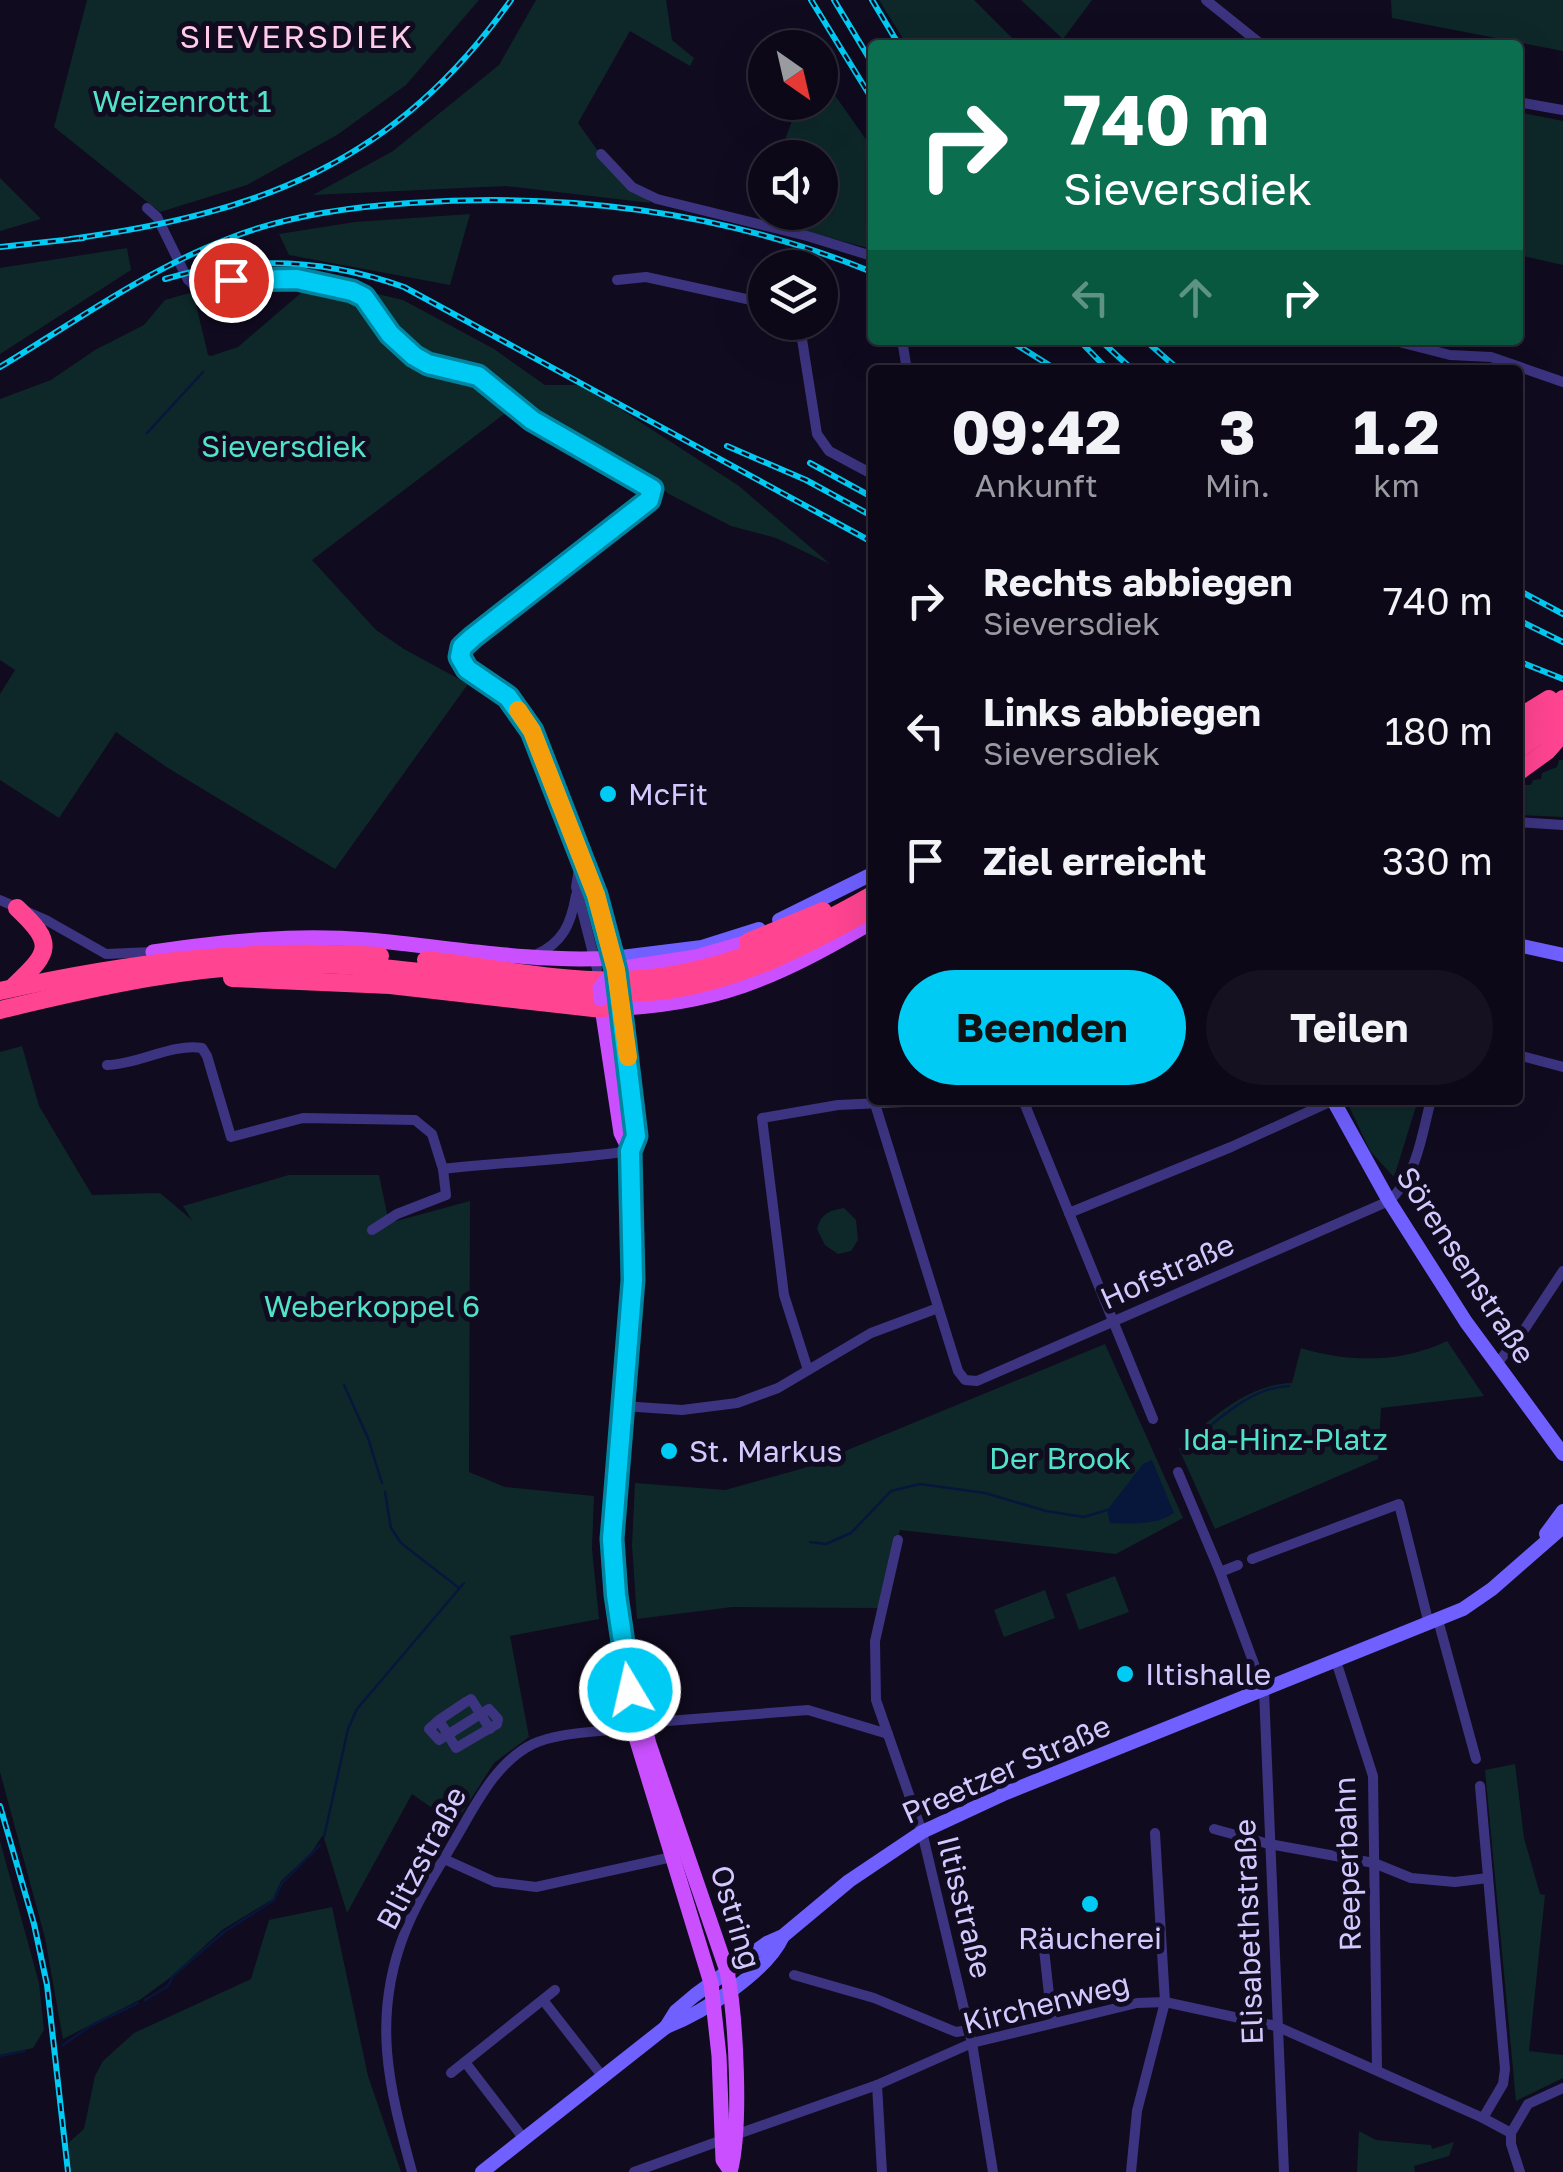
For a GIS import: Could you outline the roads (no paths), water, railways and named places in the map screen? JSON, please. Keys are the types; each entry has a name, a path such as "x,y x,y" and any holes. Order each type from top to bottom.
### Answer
{"highway":[{"path":"1525,729 1561,695"},
{"path":"1525,729 1563,718"},
{"path":"1523,768 1563,732"},
{"path":"6,989 88,972 226,954 301,951 624,980 678,975 749,956 868,898"},
{"path":"6,989 34,969 44,947 41,930 8,904"},
{"path":"739,940 834,908 852,907"},
{"path":"0,1010 204,968 300,964 527,971 626,993 699,984 756,967 868,911"},
{"path":"88,972 153,952"},
{"path":"58,996 90,996 198,980 273,979 609,1001"}],"main road":[{"path":"153,952 297,936 367,940 527,971 570,960 620,964 696,957 868,876"},
{"path":"620,964 609,1001 708,997 802,962 868,924"},
{"path":"620,964 739,940"},
{"path":"1523,946 1563,955"},
{"name":"Ostring","path":"620,964 609,1001 621,1133 630,1151 634,1250 612,1539 616,1595 630,1690 627,1708 728,1971 728,2137 724,2160 730,2171"},
{"name":"Sörensenstraße","path":"1337,1105 1390,1201 1496,1365 1563,1454"},
{"name":"Preetzer Straße","path":"1534,1551 1563,1510"},
{"name":"Preetzer Straße","path":"666,2027 676,2011 711,1983 783,1936 850,1881 922,1832 1006,1793 1434,1622 1492,1589 1563,1527"},
{"name":"Ostring","path":"636,1725 711,1983 728,2137"},
{"name":"Preetzer Straße","path":"482,2172 666,2027 714,2001 775,1954 783,1936"}],"street":[{"path":"1206,0 1256,40"},
{"path":"1523,103 1563,110"},
{"path":"601,154 632,186 657,199 868,255"},
{"name":"Ostring","path":"148,208 157,217 188,280 195,286 268,277 352,291 364,297 390,334 414,356 428,364 478,376 532,420 652,489 649,500 473,637 462,647 460,657 467,669 508,697 532,731 620,964"},
{"path":"617,280 646,276 748,299"},
{"path":"801,340 822,445 868,472"},
{"path":"1411,345 1450,355 1491,357 1514,365"},
{"path":"1523,368 1563,382"},
{"path":"1523,822 1563,825"},
{"name":"Ostring","path":"527,971 560,940 572,917 580,860"},
{"name":"Ostring","path":"576,889 596,964"},
{"path":"8,904 106,954 153,952"},
{"path":"107,1064 130,1064 189,1046 202,1048 231,1137 303,1118 415,1120 432,1134 446,1195 397,1214 372,1230"},
{"path":"1523,1056 1563,1067"},
{"path":"808,1370 784,1296 762,1118 838,1105 868,1104"},
{"path":"622,1406 682,1410 718,1407 778,1388 871,1333 938,1308 875,1105"},
{"path":"1025,1105 1153,1419"},
{"path":"1069,1212 1323,1105"},
{"path":"1390,1201 1411,1174 1430,1105"},
{"path":"443,1169 630,1151"},
{"name":"Hofstraße","path":"938,1308 958,1371 964,1380 976,1381 1390,1201"},
{"path":"1496,1365 1563,1271"},
{"name":"Elisabethstraße","path":"1178,1472 1264,1691 1284,2172"},
{"path":"1252,1559 1398,1504 1476,1759"},
{"name":"Iltisstraße","path":"898,1540 875,1640 876,1700 922,1832 972,2043 993,2172"},
{"path":"1220,1572 1238,1564"},
{"name":"Reeperbahn","path":"1336,1662 1373,1776 1376,2070"},
{"path":"448,1734 478,1716 491,1709 498,1718 497,1724 458,1748 448,1734 439,1720 466,1702 478,1716 487,1730"},
{"name":"Blitzstraße","path":"412,2172 386,2068 387,1998 405,1930 492,1779 518,1753 542,1741 636,1725 808,1710 886,1730"},
{"path":"452,1712 470,1741"},
{"path":"1480,1786 1505,2069 1502,2084 1483,2118"},
{"path":"1214,1829 1270,1844 1374,1863 1411,1878 1455,1882 1488,1878"},
{"path":"1132,2172 1137,2110 1165,2002 1155,1833"},
{"path":"444,1860 495,1882 536,1887 672,1857"},
{"path":"1044,1940 1052,2022"},
{"path":"794,1975 874,1998 956,2032 969,2030"},
{"path":"451,2073 555,1990"},
{"path":"543,2000 603,2077"},
{"name":"Kirchenweg","path":"634,2172 877,2085 972,2043 1137,2003 1165,2002 1276,2026 1512,2133"},
{"path":"465,2062 524,2139"},
{"path":"877,2085 882,2172"},
{"path":"1520,2172 1511,2144 1512,2133 1528,2104 1563,2088"}],"water":[{"path":"1152,1460 1174,1513 1152,1522 1110,1523 1107,1510 1143,1464"}],"waterway":[{"path":"147,433 203,372"},
{"path":"344,1385 368,1438 382,1483"},
{"path":"1199,1435 1252,1396 1289,1386"},
{"path":"810,1542 826,1544 851,1533 891,1491 920,1484 985,1493 1046,1511 1084,1517 1107,1510"},
{"path":"385,1492 391,1528 401,1543 459,1588"},
{"path":"324,1837 348,1729 357,1709 464,1583"},
{"path":"145,2000 168,1986 173,1976 224,1932 274,1900 282,1883 320,1845"},
{"path":"63,2045 92,2025 138,2003"},
{"path":"0,2056 24,2051"}],"railway":[{"path":"71,239 204,213 264,195 320,170 372,140 421,102 467,56 511,0"},
{"path":"811,0 868,93"},
{"path":"834,0 868,56"},
{"path":"872,0 896,40"},
{"path":"0,367 138,282 195,253 270,225 363,207 469,200 587,204 645,211 760,234 868,270"},
{"path":"0,247 83,238"},
{"path":"165,279 226,266 286,264 345,271 404,287 868,540"},
{"path":"1017,345 1049,365"},
{"path":"1084,345 1103,365"},
{"path":"1106,345 1128,365"},
{"path":"1151,345 1173,365"},
{"path":"727,446 806,480 868,514"},
{"path":"810,463 868,495"},
{"path":"1523,593 1563,614"},
{"path":"1523,622 1563,642"},
{"path":"1523,663 1563,679"},
{"path":"0,1806 47,1985 68,2172"}],"place":[{"name":"McFit","path":"608,794"},
{"name":"St. Markus","path":"669,1451"},
{"name":"Iltishalle","path":"1125,1674"},
{"name":"Räucherei","path":"1090,1904"}],"district":[{"name":"SIEVERSDIEK","path":"297,36"}],"park label":[{"name":"Weizenrott 1","path":"182,101"},
{"name":"Sieversdiek","path":"284,446"},
{"name":"Weberkoppel 6","path":"372,1306"},
{"name":"Ida-Hinz-Platz","path":"1285,1439"},
{"name":"Der Brook","path":"1060,1458"}]}
